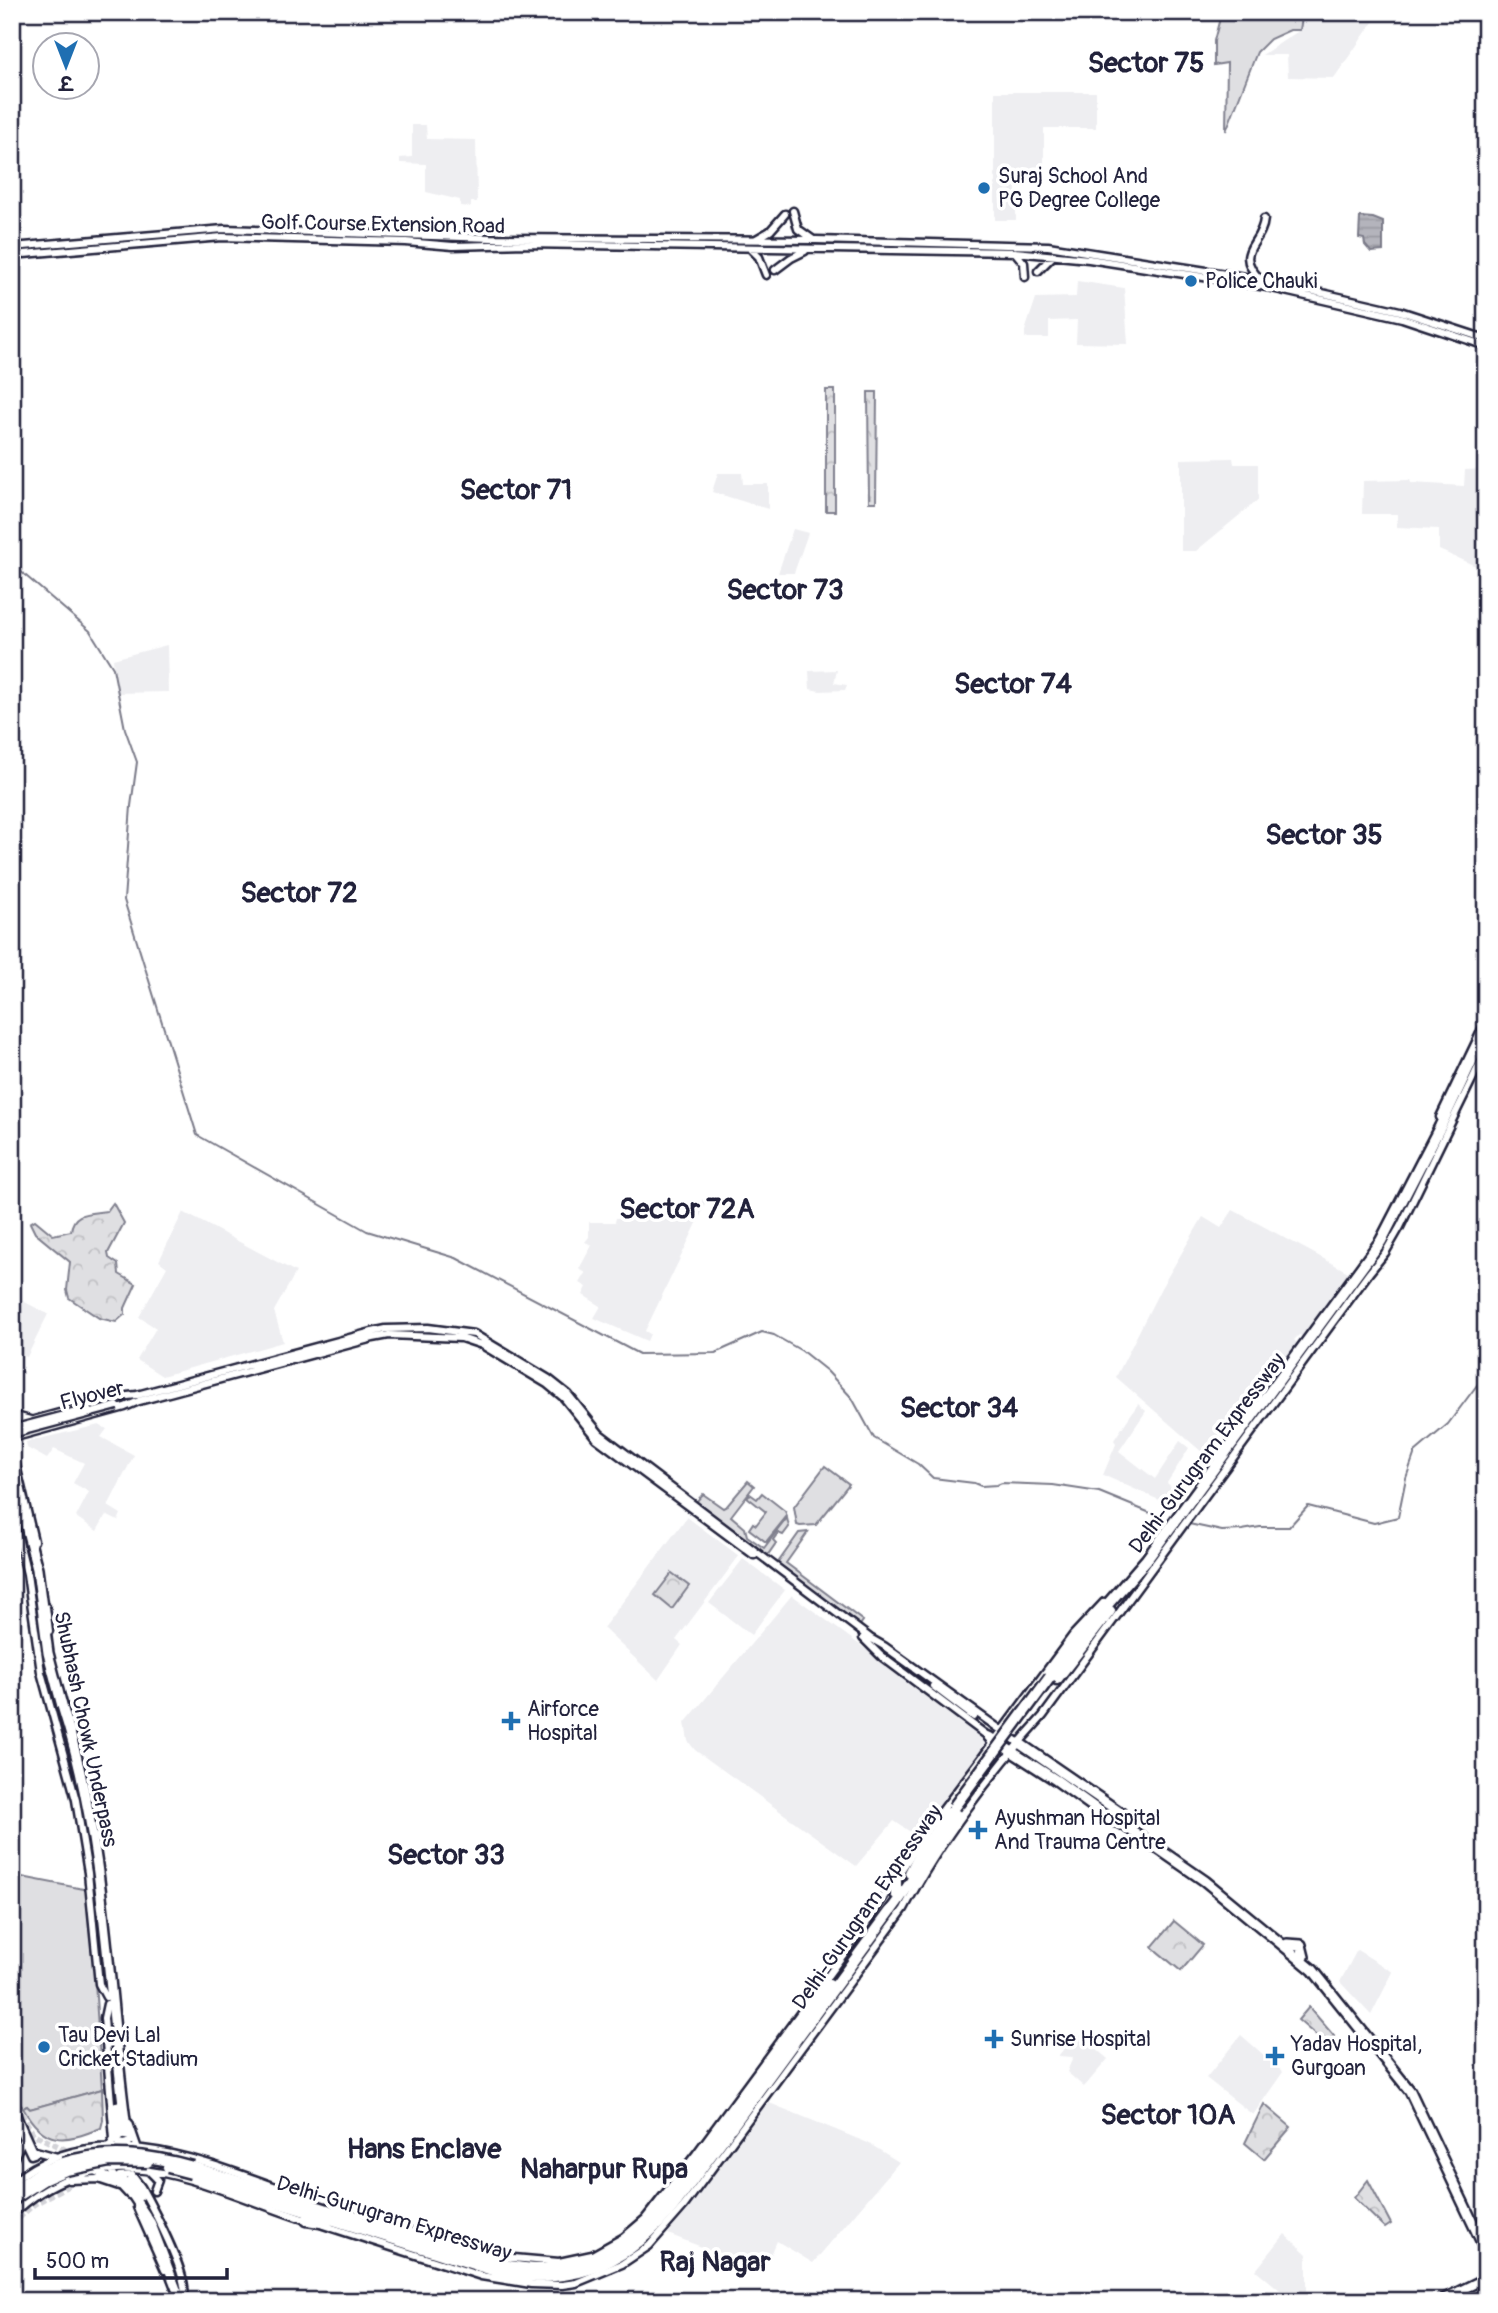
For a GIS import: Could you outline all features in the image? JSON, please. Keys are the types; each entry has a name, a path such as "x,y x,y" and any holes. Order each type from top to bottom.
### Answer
{"highway":[{"name":"Delhi-Gurugram Expressway","path":"12,2192 42,2171 63,2163 93,2156 128,2153 159,2158 247,2193 508,2275 542,2278 579,2274 615,2259 633,2248 662,2221 676,2203 898,1896 921,1852 1088,1627 1147,1559 1381,1241 1486,1030"},
{"name":"Delhi-Gurugram Expressway","path":"192,2170 523,2270 550,2270 578,2265 611,2252 640,2233 669,2201 917,1872 967,1799 1102,1620 1113,1613 1123,1596 1191,1510 1384,1247 1444,1131 1486,1040"},
{"name":"Shubhash Chowk Underpass","path":"12,1472 37,1569 48,1653 59,1707"},
{"name":"Shubhash Chowk Underpass","path":"12,1494 31,1570 45,1666 66,1729 87,1807 96,1861 123,2136"},
{"path":"1024,1739 1052,1771 1121,1813 1122,1821"},
{"path":"990,1744 1009,1756 1026,1761 1113,1821 1122,1821 1198,1874 1304,1957 1408,2088 1486,2243"},
{"path":"1198,1874 1301,1959 1327,1984"},
{"path":"896,1879 898,1896 917,1884"},
{"path":"1427,2123 1486,2251"},
{"name":"Delhi-Gurugram Expressway","path":"12,2200 63,2163"},
{"path":"307,2220 392,2239"}],"main road":[{"path":"793,211 798,229 808,238 816,240"},
{"path":"755,239 770,231 785,214"},
{"path":"1261,280 1250,266 1248,254 1263,228 1264,219"},
{"path":"12,247 224,229 496,241 755,239 1048,246 1261,280 1400,311 1486,338"},
{"name":"Golf Course Extension Road","path":"12,255 222,237 406,242 453,246 496,241"},
{"name":"Golf Course Extension Road","path":"533,241 752,249 1014,252 1054,255 1267,287 1402,318 1486,346"},
{"path":"752,249 759,257 766,275"},
{"path":"775,270 810,249"},
{"path":"1014,252 1024,263 1025,277"},
{"path":"1038,271 1054,255"},
{"path":"12,2183 36,2167 63,2163 83,2151 108,2147 174,2151 400,2231 490,2256 559,2262 592,2255 624,2237 650,2214 696,2154 853,1942 926,1832 990,1744 1073,1635 1120,1587 1143,1557 1384,1230 1486,1021"},
{"path":"1191,1510 1385,1254 1486,1051"},
{"path":"109,2000 114,1983 97,1840 82,1765 54,1666 43,1585 12,1446 15,1432 31,1420 118,1397 138,1398 372,1335 461,1338 476,1343 547,1384 577,1409 596,1438 972,1718"},
{"path":"15,1432 125,1407 138,1398"},
{"name":"Flyover","path":"15,1432 138,1398"},
{"path":"12,1415 31,1420"},
{"path":"12,1514 27,1574 41,1671 76,1800 88,1873 99,1984 109,2000"},
{"path":"12,2215 38,2193 57,2182 90,2171 111,2168 148,2170 225,2190 274,2210 481,2276 531,2284 562,2285 576,2283 622,2264 649,2246 684,2206 903,1911 917,1884 992,1777 1044,1713 1113,1613"},
{"path":"868,1640 884,1646 1002,1731 1024,1739 1028,1746 1050,1762 1052,1771"},
{"path":"868,1640 881,1656 990,1744"},
{"path":"1025,1700 1037,1698 1045,1706 1044,1713"},
{"path":"55,1721 69,1718"},
{"path":"988,1719 999,1722 1010,1720"},
{"path":"992,1777 1007,1762 1026,1761"},
{"path":"12,2105 34,2154 31,2155 13,2120"},
{"path":"138,2148 123,2136 108,2147 106,2157 111,2168 153,2219 184,2298"},
{"path":"12,2162 23,2139"},
{"path":"135,2169 138,2148"},
{"path":"32,2150 63,2163"},
{"path":"148,2170 147,2157 151,2150"},
{"path":"83,2151 90,2159 90,2171"},
{"path":"154,2191 160,2181 169,2174 174,2151"},
{"path":"148,2170 158,2180 152,2208"},
{"path":"90,2171 122,2182"},
{"path":"122,2182 117,2179 119,2176 132,2175 141,2187 178,2265 184,2298"},
{"path":"57,2182 92,2178 122,2182"},
{"path":"1439,2301 1485,2279"},
{"path":"1448,2301 1485,2279"}],"shaded area":[{"path":"1303,12 1380,12 1334,78 1288,77 1287,55 1262,55 1300,30"},
{"path":"995,92 1096,92 1096,128 1044,128 1044,171 1025,171 1025,179 1016,180 1016,220 995,220"},
{"path":"412,125 426,125 427,139 476,140 477,202 471,202 471,207 460,206 460,200 426,192 426,164 400,163 400,158 412,157"},
{"path":"1360,217 1383,222 1383,251 1371,252 1364,239 1359,238"},
{"path":"1077,281 1124,288 1128,344 1076,343 1077,320 1049,321 1049,338 1025,338 1036,298 1076,297"},
{"path":"1233,458 1234,464 1258,464 1258,500 1196,551 1181,551 1181,459"},
{"path":"1486,469 1486,568 1480,568 1439,550 1439,529 1397,527 1397,514 1362,514 1363,481 1410,480 1411,483 1464,486 1465,470"},
{"path":"718,473 742,473 743,484 768,484 768,509 712,492"},
{"path":"793,529 808,533 794,573 778,573"},
{"path":"167,645 168,692 116,693 113,659"},
{"path":"837,670 834,683 847,685 845,690 810,689 809,671"},
{"path":"703,1199 706,1200 700,1217 645,1331 650,1334 647,1341 594,1318 601,1306 583,1295 587,1287 580,1283 586,1273 579,1269 592,1245 585,1242 589,1237 589,1222 615,1222 616,1218 623,1218 625,1213 698,1210"},
{"path":"1233,1210 1350,1273 1302,1336 1299,1335 1294,1340 1298,1344 1211,1460 1116,1377 1161,1288 1203,1217 1221,1228"},
{"path":"183,1212 296,1272 274,1311 283,1342 162,1376 137,1360 156,1328 139,1317 167,1267 159,1261"},
{"path":"17,1298 48,1314 27,1357 12,1351 12,1308"},
{"path":"1138,1404 1146,1411 1119,1451 1155,1479 1180,1441 1189,1448 1167,1483 1176,1491 1168,1504 1103,1475 1116,1444 1114,1440"},
{"path":"99,1425 107,1429 101,1437 134,1455 108,1506 121,1514 118,1521 106,1515 97,1531 76,1517 89,1492 73,1483 84,1463 54,1449 47,1459 27,1448 26,1442"},
{"path":"687,1517 739,1556 676,1640 682,1645 658,1680 603,1628"},
{"path":"743,1559 785,1590 751,1635 709,1603"},
{"path":"792,1595 985,1737 987,1743 986,1748 918,1837 894,1821 856,1866 695,1750 688,1741 685,1723"},
{"path":"1357,1950 1393,1972 1371,2015 1340,1982"},
{"path":"1077,2033 1108,2059 1084,2087 1067,2072 1073,2057 1058,2056"},
{"path":"1241,2035 1283,2072 1253,2115 1206,2078"},
{"path":"767,2102 868,2143 899,2162 813,2263 777,2241 764,2271 668,2234"},
{"path":"1285,2234 1307,2254 1307,2291 1280,2290 1256,2270"}],"green space":[{"path":"1233,12 1303,12 1300,30 1290,30 1270,39 1257,52 1226,131 1227,63 1214,65 1214,41 1220,18"},
{"path":"826,390 835,390 835,511 826,511"},
{"path":"868,392 877,392 876,502 869,502"},
{"path":"113,1203 124,1223 108,1253 109,1258 118,1264 119,1274 136,1284 125,1314 116,1322 99,1318 69,1298 67,1290 70,1262 35,1233 30,1223 35,1220 53,1235 71,1231 72,1225 79,1217 107,1211"},
{"path":"825,1466 849,1484 816,1525 797,1525 794,1507"},
{"path":"748,1481 754,1486 731,1516 745,1528 747,1536 764,1548 787,1518 789,1527 783,1535 778,1533 773,1540 776,1543 767,1556 695,1503 703,1494 723,1508"},
{"path":"762,1493 785,1511 787,1516 766,1542 749,1529 753,1523 756,1525 766,1512 747,1497 750,1494 757,1499"},
{"path":"808,1532 786,1563 863,1621 860,1625 777,1564 799,1533"},
{"path":"672,1573 689,1586 672,1609 655,1595"},
{"path":"22,1877 89,1890 102,2089 30,2109 27,2106 23,2108 12,2089 12,1888"},
{"path":"1174,1921 1203,1945 1181,1971 1152,1947"},
{"path":"1309,2007 1334,2036 1327,2045 1298,2020"},
{"path":"102,2089 101,2128 76,2137 56,2138 47,2135 23,2108 27,2106 30,2109"},
{"path":"1264,2104 1291,2127 1264,2159 1245,2143"},
{"path":"1368,2180 1391,2224 1385,2228 1354,2198"}],"waterway":[{"path":"12,564 90,631 113,668 125,729 137,762 124,900 197,1135 367,1231 456,1258 639,1354 715,1353 762,1332 774,1335 802,1351 827,1371 852,1398 874,1438 918,1464 933,1478 981,1486 1002,1483 1053,1485 1099,1492 1165,1519"},
{"path":"1189,1524 1222,1531 1289,1527 1308,1506 1374,1523 1398,1517 1406,1478 1415,1452 1448,1424 1486,1373"}],"tunnel":[{"path":"974,1717 1053,1771"},
{"path":"971,1720 994,1736"},
{"path":"12,2098 33,2134 70,2152 72,2156"},
{"path":"12,2224 34,2204 67,2186 75,2178"}],"place":[{"name":"Suraj School And PG Degree College","path":"984,188"},
{"name":"Police Chauki","path":"1191,281"},
{"name":"Airforce Hospital","path":"511,1721"},
{"name":"Ayushman Hospital And Trauma Centre","path":"978,1830"},
{"name":"Sunrise Hospital","path":"994,2039"},
{"name":"Tau Devi Lal Cricket Stadium","path":"44,2047"},
{"name":"Yadav Hospital, Gurgoan","path":"1275,2056"}],"district":[{"name":"Sector 75","path":"1146,62"},
{"name":"Sector 71","path":"516,489"},
{"name":"Sector 73","path":"785,589"},
{"name":"Sector 74","path":"1013,683"},
{"name":"Sector 35","path":"1324,834"},
{"name":"Sector 72","path":"299,892"},
{"name":"Sector 72A","path":"687,1208"},
{"name":"Sector 34","path":"959,1407"},
{"name":"Sector 33","path":"446,1854"},
{"name":"Sector 10A","path":"1168,2114"},
{"name":"Hans Enclave","path":"424,2148"},
{"name":"Naharpur Rupa","path":"604,2168"},
{"name":"Raj Nagar","path":"715,2261"}]}
